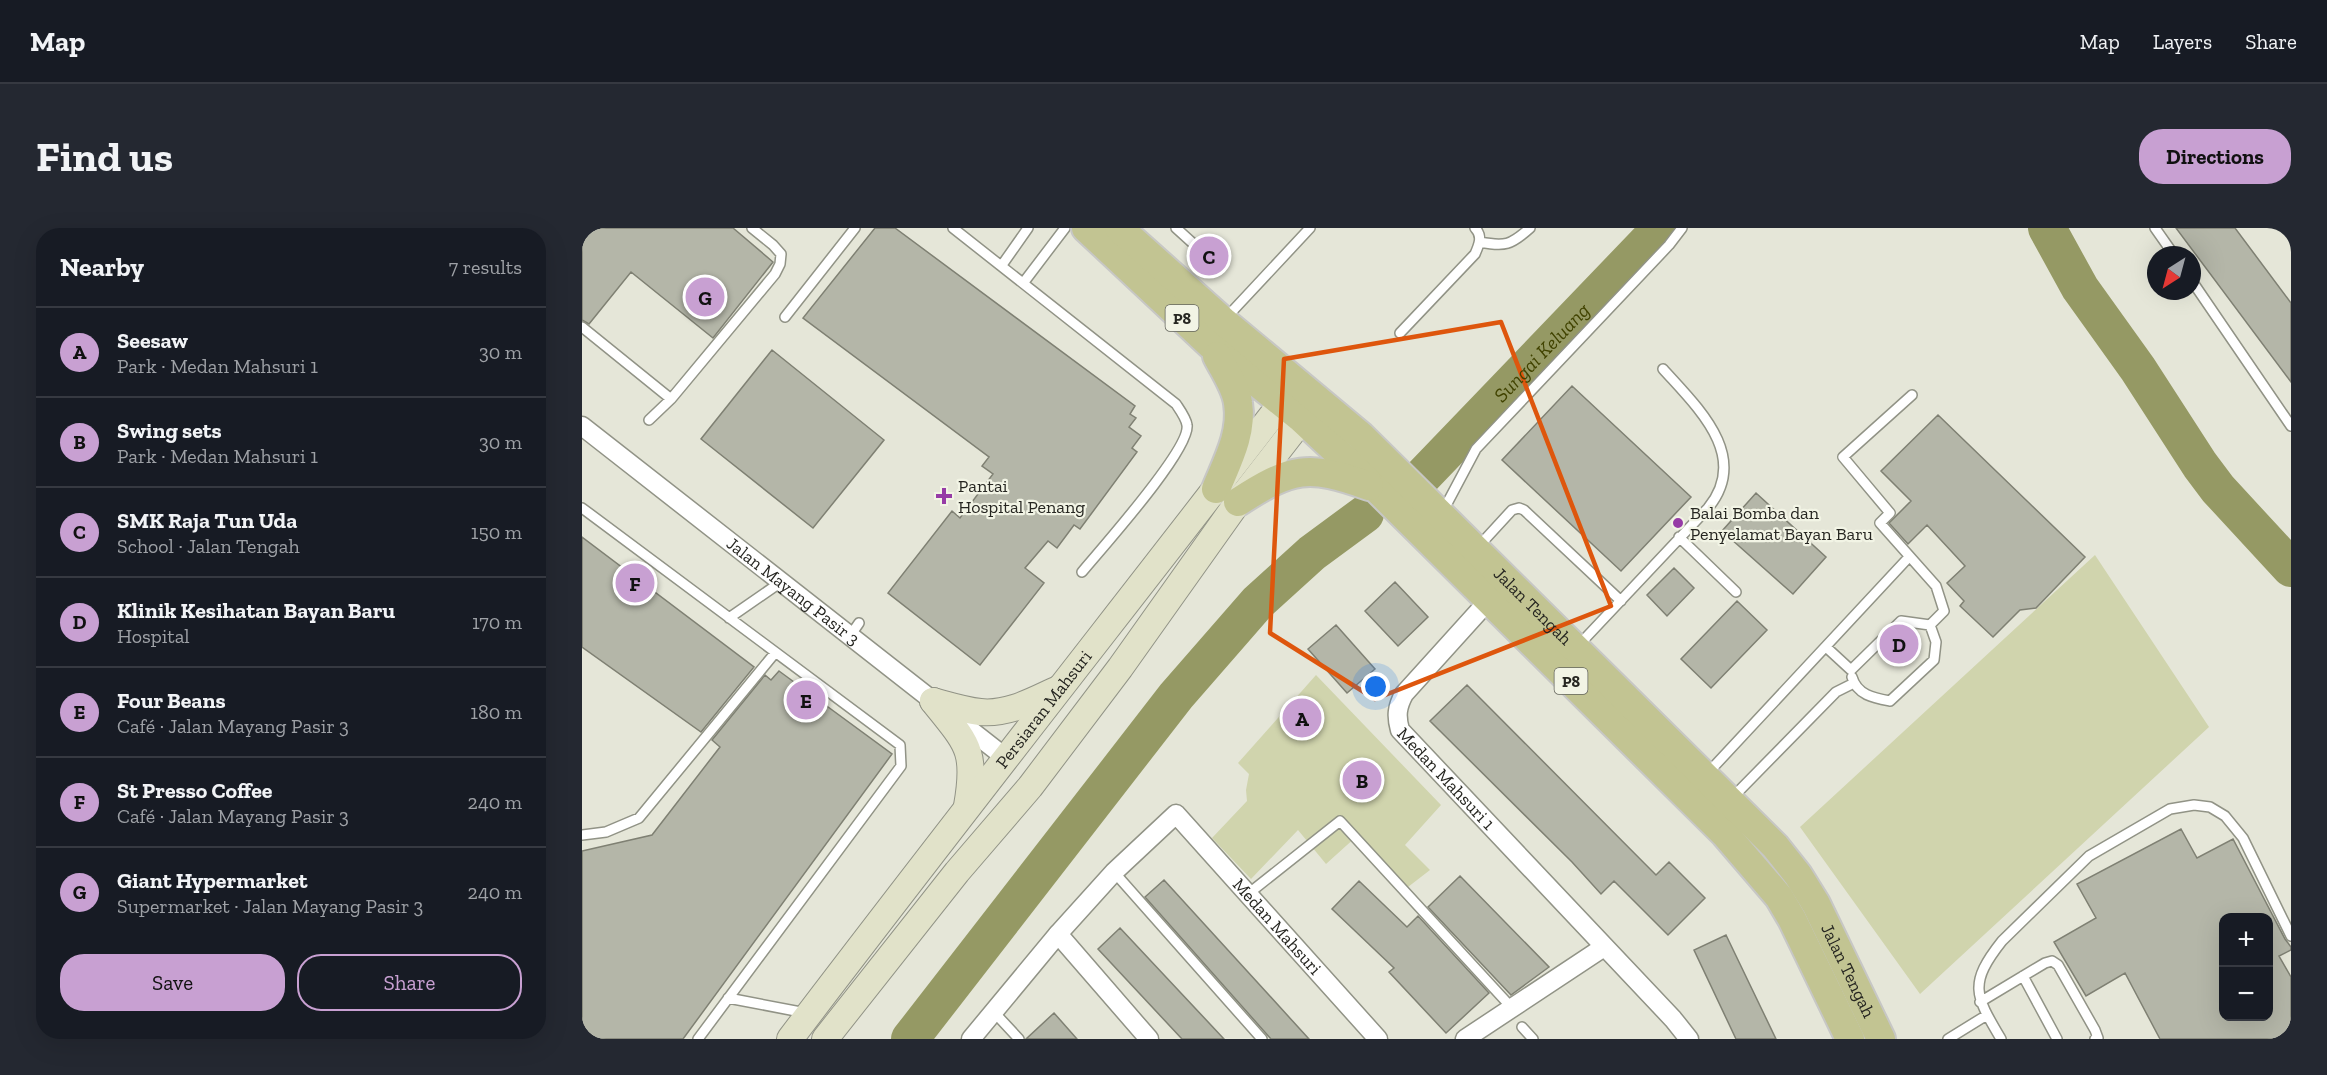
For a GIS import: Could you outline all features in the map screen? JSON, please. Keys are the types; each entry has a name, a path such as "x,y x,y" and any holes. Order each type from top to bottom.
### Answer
{"main road":[{"name":"Jalan Tengah","path":"1086,228 1300,401 1361,436 1441,515 1489,600 1725,834 1779,897 1850,1039"},
{"name":"Jalan Tengah","path":"1119,228 1217,333"},
{"path":"1217,333 1239,402 1227,495 1292,473 1321,472 1377,489"},
{"name":"Jalan Tengah","path":"1300,401 1377,489 1576,649 1774,846 1798,875 1816,904 1881,1039"}],"street":[{"name":"Persiaran Mahsuri","path":"790,1039 966,807 1064,687 1227,495 1300,401"},
{"name":"Jalan Mayang Pasir 3","path":"582,426 781,582 855,629 933,701 1006,758"},
{"name":"Persiaran Mahsuri","path":"825,1039 1030,787 1120,668 1227,495"},
{"name":"Medan Mahsuri 1","path":"1489,600 1404,694 1398,706 1396,718 1400,730 1673,1019 1689,1039"},
{"path":"980,847 991,814 1010,783 1010,768 1006,758 1023,758 1032,754 1091,686 1120,668"},
{"path":"933,701 982,712 1001,711 1022,706 1064,687"},
{"path":"933,701 961,737 971,759 971,779 966,807"},
{"name":"Medan Mahsuri","path":"1113,872 1176,814 1378,1039"},
{"path":"971,1039 1113,872"},
{"path":"1058,934 1149,1039"},
{"path":"1466,1039 1604,947"}],"lane":[{"path":"649,420 671,399 776,274 780,264 780,254 773,245 752,228"},
{"path":"785,318 855,228"},
{"path":"953,228 1176,404 1187,426 1185,440 1170,464 1082,572"},
{"path":"1002,265 1028,228"},
{"path":"1024,282 1065,228"},
{"path":"1176,228 1219,267"},
{"path":"1217,333 1310,228"},
{"path":"1400,333 1475,254 1480,242 1479,232 1475,228"},
{"path":"1480,242 1500,246 1519,238 1530,228"},
{"path":"1441,515 1476,449 1669,245 1682,228"},
{"path":"2155,228 2168,246"},
{"path":"2201,294 2291,426"},
{"path":"582,327 671,399"},
{"path":"1576,649 1718,496 1724,479 1724,464 1718,440 1703,414 1663,369"},
{"path":"1912,395 1843,457 1890,513 1880,523 1936,586 1944,611 1930,625"},
{"path":"582,508 900,745 901,766 698,1039"},
{"path":"1467,560 1512,510 1519,508 1524,510 1620,601"},
{"path":"1679,537 1736,592"},
{"path":"1705,777 1909,557"},
{"path":"729,618 781,582"},
{"path":"1851,670 1900,621 1930,625"},
{"path":"1826,647 1851,670 1854,683 1869,697 1890,701 1934,660 1936,642 1930,625"},
{"path":"582,835 606,832 639,818 775,653"},
{"path":"1729,801 1836,692 1854,683"},
{"path":"2001,1039 1980,1002 1979,987 1982,970 1990,957 2010,933 2089,856 2170,809 2210,807 2225,816 2243,838 2291,936"},
{"path":"1248,894 1340,821 1512,1008"},
{"path":"1113,872 1262,1039"},
{"path":"1980,1002 2052,961 2058,965 2097,1039"},
{"path":"2023,976 2056,1039"},
{"path":"728,998 809,1013"},
{"path":"993,1011 1019,1039"},
{"path":"1948,1039 1987,1015"},
{"path":"1522,1027 1533,1039"}],"highlighted area":[{"path":"1501,322 1611,606 1375,699 1270,633 1284,359"}],"green space":[{"path":"2095,555 2209,727 1920,994 1800,827"},
{"path":"1316,675 1441,805 1405,845 1430,870 1408,887 1357,836 1326,864 1298,830 1251,879 1212,838 1247,801 1246,790 1249,774 1238,763"}],"building":[{"path":"582,228 733,228 773,262 713,338 631,272 589,324 582,320"},
{"path":"875,228 895,228 1135,406 1130,414 1136,418 1129,427 1141,436 1132,448 1137,452 1080,529 1074,525 1057,548 1048,541 1025,568 1044,583 980,665 888,593 952,511 960,518 993,474 982,466 989,457 803,318"},
{"path":"2176,228 2235,228 2291,303 2291,382 2201,261 2201,246 2189,246"},
{"path":"772,350 884,440 813,528 701,439"},
{"path":"1572,386 1691,497 1621,571 1502,460"},
{"path":"1938,415 2085,557 2036,608 2020,610 1993,637 1960,606 1964,601 1947,583 1965,566 1927,525 1908,544 1889,523 1911,501 1881,471"},
{"path":"1756,493 1826,557 1793,594 1722,531"},
{"path":"582,537 754,667 701,732 582,647"},
{"path":"1674,568 1694,588 1667,616 1647,595"},
{"path":"1395,582 1428,617 1398,646 1365,611"},
{"path":"1737,601 1767,630 1711,688 1681,659"},
{"path":"1336,625 1375,669 1347,693 1308,649"},
{"path":"779,671 892,754 683,1039 582,1039 582,851 652,835 720,747 712,740 765,675 771,680"},
{"path":"1467,685 1656,875 1669,862 1705,898 1668,935 1614,881 1601,894 1572,862 1430,721"},
{"path":"2181,829 2197,858 2233,839 2271,913 2219,913 2219,1021 2273,1021 2273,916 2291,947 2291,950 2279,956 2291,977 2291,1039 2160,1039 2125,973 2086,996 2054,942 2096,918 2077,884"},
{"path":"1460,876 1549,967 1511,995 1428,907"},
{"path":"1164,880 1309,1039 1271,1039 1145,897"},
{"path":"1359,881 1407,927 1418,916 1489,993 1446,1033 1389,972 1394,968 1332,909"},
{"path":"1120,928 1224,1039 1182,1039 1098,949"},
{"path":"1726,935 1776,1039 1736,1039 1694,950"},
{"path":"1054,1013 1077,1039 1026,1039"}],"waterway":[{"name":"Sungai Keluang","path":"1421,478 1661,228"},
{"path":"2047,228 2080,288 2138,369 2200,465 2218,489 2291,568"},
{"path":"910,1039 1176,696 1258,602 1312,553 1365,514"}],"place":[{"name":"SMK Raja Tun Uda","path":"1209,256"},
{"name":"Giant Hypermarket","path":"705,297"},
{"name":"Pantai Hospital Penang","path":"944,496"},
{"name":"Balai Bomba dan Penyelamat Bayan Baru","path":"1678,523"},
{"name":"St Presso Coffee","path":"635,583"},
{"name":"Klinik Kesihatan Bayan Baru","path":"1899,644"},
{"name":"Four Beans","path":"806,700"},
{"name":"Seesaw","path":"1302,718"},
{"name":"Swing sets","path":"1362,780"}]}
